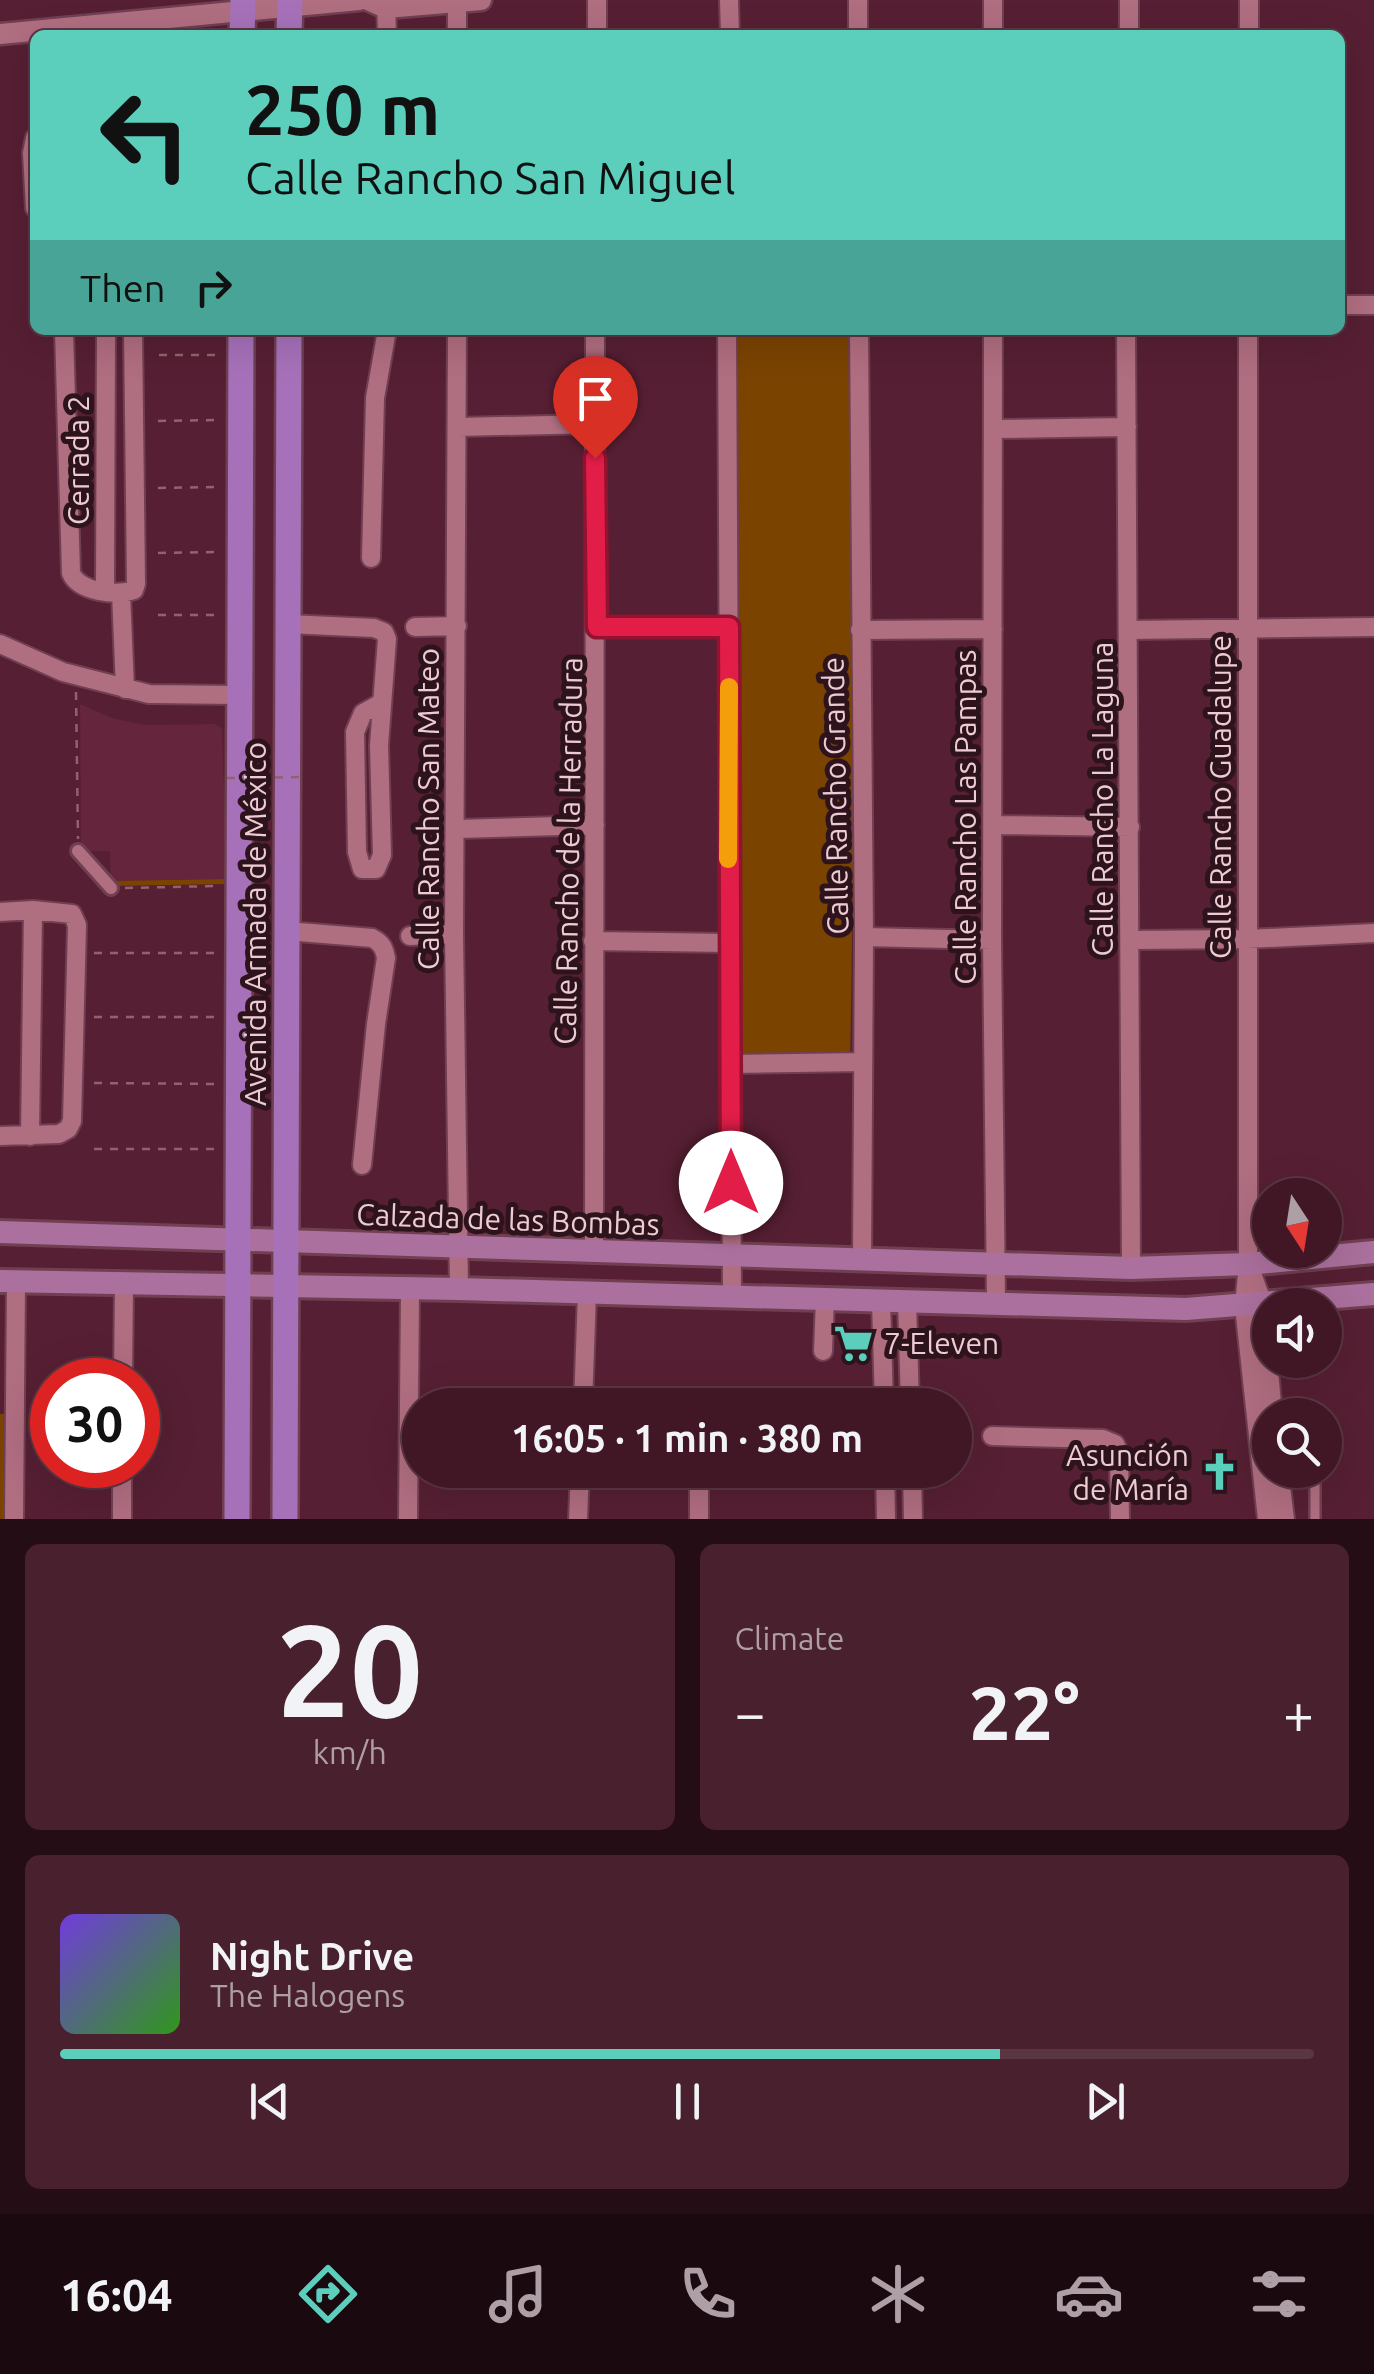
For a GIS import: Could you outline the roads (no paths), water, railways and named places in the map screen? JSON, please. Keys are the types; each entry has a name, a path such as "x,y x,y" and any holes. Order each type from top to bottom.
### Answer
{"main road":[{"name":"Avenida Armada de México","path":"285,1519 288,335"},
{"name":"Avenida Armada de México","path":"237,1519 241,342"},
{"name":"Calzada de las Bombas","path":"0,1232 1131,1268 1248,1264 1374,1252"},
{"path":"8,1281 1186,1309 1252,1306"},
{"path":"1342,1297 1374,1294"}],"street":[{"path":"142,30 266,22 359,0"},
{"path":"387,30 380,3 481,0"},
{"path":"597,0 598,30"},
{"path":"729,0 730,30"},
{"path":"858,0 858,30"},
{"path":"993,30 994,0"},
{"path":"1129,30 1130,0"},
{"path":"1249,0 1249,30"},
{"path":"457,1 457,30"},
{"path":"0,34 30,37"},
{"path":"1345,306 1374,305"},
{"path":"64,335 71,572 78,584 121,589"},
{"name":"Cerrada 2","path":"106,335 121,589"},
{"path":"125,689 121,589 133,335"},
{"path":"371,558 375,398 387,335"},
{"name":"Calle Rancho San Mateo","path":"457,335 454,934 459,1289"},
{"name":"Calle Rancho de la Herradura","path":"594,1252 596,335"},
{"path":"727,335 732,1297"},
{"name":"Calle Rancho Grande","path":"859,335 864,937 862,1260"},
{"name":"Calle Rancho Las Pampas","path":"993,335 996,1303"},
{"name":"Calle Rancho La Laguna","path":"1126,335 1131,1268"},
{"name":"Calle Rancho Guadalupe","path":"1248,335 1248,1264"},
{"path":"457,427 594,424"},
{"path":"994,428 1126,427"},
{"path":"288,624 374,628 384,632 388,646 381,703 382,855 376,869 362,869 357,852 355,732 363,713 381,703"},
{"path":"415,627 457,626"},
{"path":"597,627 729,627"},
{"path":"1128,630 1374,627"},
{"path":"860,630 993,629"},
{"path":"0,644 76,676 148,694 239,695"},
{"path":"457,828 595,825"},
{"path":"993,825 1130,827"},
{"path":"78,851 110,888"},
{"path":"30,1136 34,910"},
{"path":"0,912 72,914 77,925 72,1122 68,1130 59,1134 0,1136"},
{"path":"287,931 364,937 380,942 386,958 362,1165"},
{"path":"1130,940 1374,933"},
{"path":"410,936 454,934"},
{"path":"864,937 992,940"},
{"path":"593,941 728,942"},
{"path":"731,1064 862,1062"},
{"path":"1248,1264 1252,1292"},
{"path":"8,1281 7,1404 14,1519"},
{"path":"123,1358 124,1282"},
{"path":"410,1289 414,1388"},
{"path":"583,1388 587,1293"},
{"path":"823,1350 826,1299"},
{"path":"881,1300 884,1388"},
{"path":"907,1301 910,1388"},
{"path":"1258,1378 1267,1519"},
{"path":"992,1436 1102,1439 1115,1444 1119,1452 1120,1519"},
{"path":"122,1488 122,1519"},
{"path":"408,1519 410,1488"},
{"path":"578,1519 579,1488"},
{"path":"698,1488 699,1519"},
{"path":"885,1488 886,1519"},
{"path":"912,1488 913,1519"},
{"path":"1282,1488 1285,1519"}],"lane":[{"path":"1315,1488 1316,1519"}],"place":[{"name":"7-Eleven","path":"854,1343"},
{"name":"Asunción de María","path":"1219,1472"}]}
